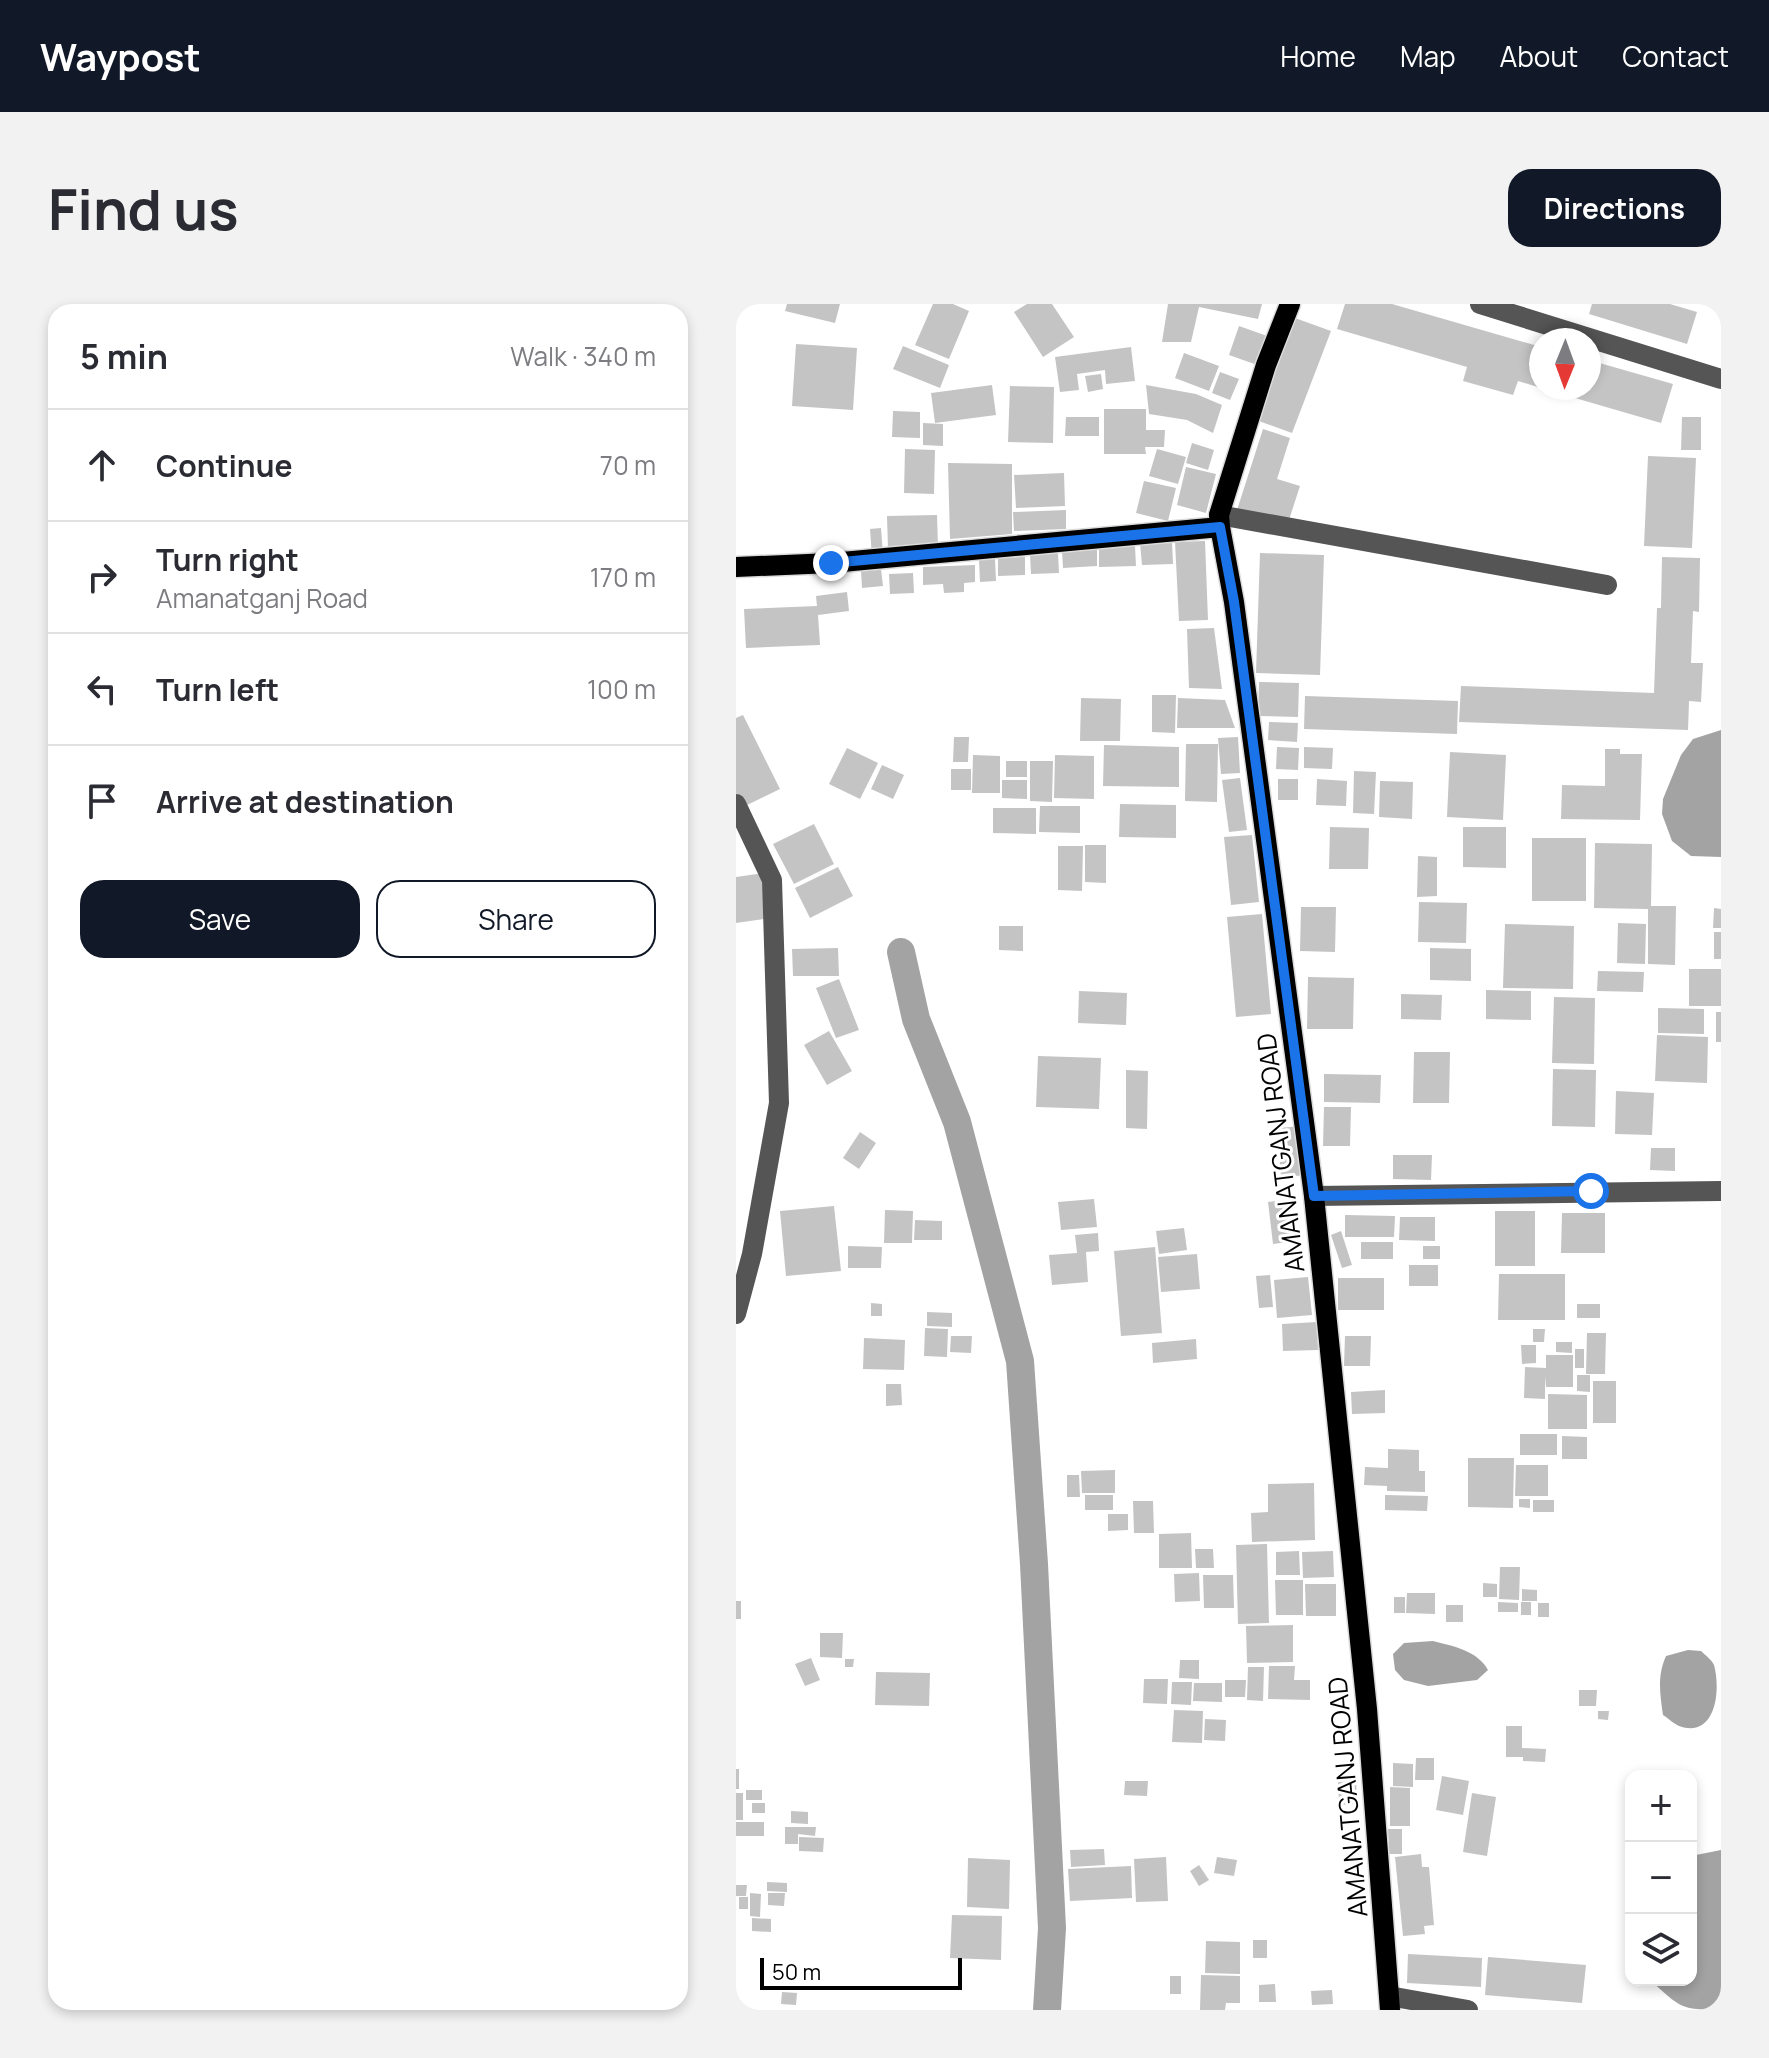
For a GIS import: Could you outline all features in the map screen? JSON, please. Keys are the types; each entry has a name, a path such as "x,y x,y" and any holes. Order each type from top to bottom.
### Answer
{"main road":[{"name":"AMANATGANJ ROAD","path":"1290,304 1266,365 1220,521 1234,602 1314,1196 1367,1709 1390,2003"},
{"path":"736,567 831,563 1220,521"}],"street":[{"path":"1480,304 1721,379"},
{"path":"1220,521 1607,585"},
{"path":"736,804 772,880 779,1103 752,1254 736,1314"},
{"path":"1314,1196 1721,1191"},
{"path":"1390,2003 1468,2010"}],"shaded area":[{"path":"1721,730 1721,857 1691,856 1672,841 1662,814 1663,799 1681,755 1693,739"},
{"path":"1433,1641 1471,1654 1488,1670 1477,1680 1428,1686 1404,1680 1395,1670 1393,1654 1404,1643"},
{"path":"1688,1650 1701,1651 1712,1661 1717,1687 1708,1719 1691,1728 1679,1726 1663,1715 1660,1692 1661,1671 1666,1656"},
{"path":"1721,1850 1721,2010 1688,2008 1657,1986 1697,1986 1697,1855"}],"building":[{"path":"787,304 840,304 835,323 785,311"},
{"path":"933,304 953,304 969,311 949,359 915,345"},
{"path":"1027,304 1052,304 1074,337 1043,357 1014,312"},
{"path":"1168,304 1262,304 1258,319 1199,307 1191,342 1162,342"},
{"path":"1345,304 1392,304 1529,344 1529,384 1518,381 1513,395 1463,381 1467,367 1337,329"},
{"path":"1592,304 1670,304 1697,312 1687,344 1589,314"},
{"path":"1295,318 1331,331 1292,433 1256,420"},
{"path":"1239,326 1270,337 1260,366 1229,355"},
{"path":"796,344 857,348 853,410 792,406"},
{"path":"903,346 949,365 940,388 893,369"},
{"path":"1131,347 1135,381 1106,384 1105,370 1077,374 1079,390 1060,392 1055,357"},
{"path":"1184,353 1219,366 1209,391 1175,378"},
{"path":"1601,363 1673,384 1661,423 1582,400 1601,400"},
{"path":"1220,372 1239,379 1230,400 1212,393"},
{"path":"1101,374 1103,389 1088,392 1085,376"},
{"path":"992,385 996,415 935,423 931,393"},
{"path":"1146,385 1196,394 1222,405 1213,433 1187,420 1149,414"},
{"path":"1010,386 1054,387 1053,443 1008,442"},
{"path":"1104,409 1146,409 1146,430 1165,430 1164,447 1145,447 1146,454 1104,454"},
{"path":"893,411 920,412 920,438 892,437"},
{"path":"1066,417 1099,417 1099,436 1065,436"},
{"path":"1682,417 1701,417 1701,450 1681,450"},
{"path":"923,423 943,424 943,446 923,445"},
{"path":"1263,429 1290,438 1277,479 1300,486 1287,526 1237,510"},
{"path":"1192,443 1214,450 1208,470 1186,463"},
{"path":"905,449 935,450 934,494 904,493"},
{"path":"1157,449 1186,457 1178,484 1149,476"},
{"path":"1648,456 1696,458 1692,548 1644,546"},
{"path":"948,463 1012,464 1012,534 950,539"},
{"path":"1186,467 1216,474 1206,513 1177,505"},
{"path":"1064,473 1065,506 1016,508 1014,475"},
{"path":"1144,481 1176,488 1168,521 1136,513"},
{"path":"1066,510 1066,529 1014,531 1013,512"},
{"path":"937,515 938,546 888,548 887,516"},
{"path":"881,528 883,555 872,557 870,529"},
{"path":"1172,541 1173,564 1142,565 1140,543"},
{"path":"1205,541 1208,620 1179,621 1175,542"},
{"path":"1135,546 1136,566 1099,567 1099,547"},
{"path":"1097,549 1097,566 1063,568 1062,551"},
{"path":"1058,553 1059,573 1031,574 1030,554"},
{"path":"1260,553 1324,555 1320,675 1256,673"},
{"path":"1025,557 1025,575 998,576 998,558"},
{"path":"1662,557 1700,558 1699,612 1693,611 1691,663 1703,663 1701,702 1689,701 1688,730 1459,722 1461,686 1654,693"},
{"path":"995,559 996,581 980,582 979,560"},
{"path":"975,565 975,582 964,583 964,592 944,593 943,584 923,585 923,567"},
{"path":"881,569 883,586 862,588 861,571"},
{"path":"913,573 914,593 890,594 889,574"},
{"path":"847,592 849,611 818,615 820,645 746,648 744,609 817,606 816,596"},
{"path":"1214,628 1222,689 1189,688 1187,629"},
{"path":"1259,682 1299,683 1298,717 1258,716"},
{"path":"1152,695 1176,695 1175,733 1152,732"},
{"path":"1305,696 1458,701 1457,734 1304,729"},
{"path":"1081,698 1121,699 1120,741 1080,741"},
{"path":"1178,698 1225,700 1235,728 1177,728"},
{"path":"743,715 780,789 743,807 736,793 736,718"},
{"path":"1269,722 1298,723 1297,742 1268,740"},
{"path":"954,737 969,737 968,762 953,762"},
{"path":"1238,737 1240,773 1221,774 1218,738"},
{"path":"1186,744 1218,744 1217,802 1185,801"},
{"path":"1104,745 1179,747 1179,787 1103,786"},
{"path":"1277,747 1299,748 1298,770 1276,769"},
{"path":"1304,747 1333,748 1332,769 1304,768"},
{"path":"847,748 878,763 860,799 829,784"},
{"path":"1605,749 1620,749 1620,754 1642,754 1640,820 1561,819 1562,785 1605,786"},
{"path":"1450,752 1506,755 1503,820 1447,817"},
{"path":"973,755 1000,756 1000,793 972,793"},
{"path":"1055,755 1094,756 1094,799 1054,798"},
{"path":"1006,761 1027,761 1027,777 1006,777"},
{"path":"1030,761 1053,761 1052,802 1030,801"},
{"path":"882,765 904,775 893,799 871,789"},
{"path":"951,769 971,769 971,790 951,790"},
{"path":"1354,771 1376,772 1374,814 1353,813"},
{"path":"1240,778 1247,830 1229,832 1222,780"},
{"path":"1278,779 1298,779 1298,800 1278,800"},
{"path":"1317,779 1347,781 1346,806 1316,805"},
{"path":"1002,780 1027,780 1027,799 1002,798"},
{"path":"1380,781 1413,782 1412,819 1379,817"},
{"path":"1120,804 1176,805 1176,838 1119,837"},
{"path":"1040,806 1080,806 1080,833 1039,832"},
{"path":"993,808 1036,808 1036,834 993,833"},
{"path":"814,824 834,864 794,884 773,844"},
{"path":"1330,827 1369,828 1368,869 1329,869"},
{"path":"1463,827 1506,827 1506,868 1463,867"},
{"path":"1252,835 1259,902 1231,905 1224,837"},
{"path":"1532,838 1586,838 1586,901 1532,901"},
{"path":"1595,843 1652,844 1651,906 1676,906 1675,965 1648,964 1648,909 1594,908"},
{"path":"1085,845 1106,845 1106,883 1085,882"},
{"path":"1058,846 1083,846 1082,891 1058,890"},
{"path":"1418,856 1437,857 1437,896 1417,897"},
{"path":"838,867 853,896 810,918 795,888"},
{"path":"764,873 770,918 736,923 736,877"},
{"path":"1419,902 1467,903 1466,943 1418,942"},
{"path":"1301,907 1336,907 1335,952 1300,951"},
{"path":"1714,908 1721,909 1721,928 1713,928"},
{"path":"1262,914 1271,1014 1236,1017 1227,917"},
{"path":"1618,923 1646,924 1645,964 1617,963"},
{"path":"1505,924 1574,926 1573,989 1503,988"},
{"path":"999,926 1023,926 1023,951 999,950"},
{"path":"1714,932 1721,932 1721,959 1714,959"},
{"path":"838,948 839,976 793,976 792,949"},
{"path":"1430,948 1471,949 1471,981 1430,980"},
{"path":"1689,969 1721,969 1721,1006 1689,1006"},
{"path":"1598,971 1644,972 1643,992 1597,991"},
{"path":"1308,977 1354,978 1353,1029 1307,1029"},
{"path":"839,979 859,1030 836,1038 816,988"},
{"path":"1486,990 1531,991 1531,1020 1486,1019"},
{"path":"1079,991 1127,993 1126,1025 1078,1023"},
{"path":"1401,994 1442,995 1441,1020 1401,1019"},
{"path":"1554,997 1595,998 1594,1064 1552,1063"},
{"path":"1658,1008 1704,1009 1704,1034 1658,1033"},
{"path":"1716,1012 1721,1012 1721,1042 1716,1042"},
{"path":"829,1031 852,1071 827,1085 804,1045"},
{"path":"1657,1035 1708,1037 1707,1083 1655,1081"},
{"path":"1414,1052 1450,1052 1449,1103 1413,1103"},
{"path":"1038,1056 1101,1058 1099,1109 1036,1107"},
{"path":"1553,1069 1596,1070 1595,1127 1552,1126"},
{"path":"1126,1070 1148,1071 1147,1129 1126,1128"},
{"path":"1324,1074 1381,1075 1380,1103 1324,1102"},
{"path":"1616,1091 1654,1093 1652,1135 1615,1134"},
{"path":"1324,1107 1351,1107 1350,1146 1323,1146"},
{"path":"1303,1126 1307,1175 1281,1177 1277,1128"},
{"path":"860,1132 876,1143 859,1169 843,1158"},
{"path":"1651,1148 1675,1148 1675,1171 1650,1170"},
{"path":"1393,1155 1432,1155 1431,1180 1393,1179"},
{"path":"1094,1199 1097,1227 1061,1230 1058,1202"},
{"path":"1291,1199 1295,1241 1273,1244 1268,1202"},
{"path":"834,1206 841,1271 786,1276 780,1211"},
{"path":"885,1210 913,1211 912,1243 884,1243"},
{"path":"1495,1211 1535,1211 1535,1266 1495,1266"},
{"path":"1562,1213 1605,1213 1605,1253 1561,1253"},
{"path":"1345,1215 1395,1216 1394,1237 1345,1237"},
{"path":"1400,1217 1435,1217 1435,1241 1399,1240"},
{"path":"915,1220 942,1221 942,1240 914,1240"},
{"path":"1184,1228 1187,1250 1159,1254 1156,1231"},
{"path":"1341,1231 1352,1265 1342,1268 1331,1235"},
{"path":"1098,1233 1099,1251 1086,1252 1088,1282 1052,1285 1049,1255 1077,1253 1075,1235"},
{"path":"1361,1242 1393,1242 1393,1259 1361,1259"},
{"path":"848,1246 882,1247 881,1268 848,1268"},
{"path":"1423,1246 1440,1246 1440,1259 1423,1259"},
{"path":"1155,1247 1162,1333 1121,1336 1114,1251"},
{"path":"1197,1254 1200,1289 1161,1292 1158,1257"},
{"path":"1409,1265 1438,1265 1438,1286 1409,1286"},
{"path":"1499,1274 1565,1274 1565,1320 1498,1320"},
{"path":"1270,1275 1273,1307 1259,1308 1256,1276"},
{"path":"1308,1277 1312,1315 1277,1318 1274,1280"},
{"path":"1338,1278 1384,1278 1384,1310 1338,1310"},
{"path":"871,1303 882,1304 882,1316 871,1316"},
{"path":"1577,1304 1600,1304 1600,1318 1577,1318"},
{"path":"927,1312 952,1313 952,1327 927,1326"},
{"path":"1317,1322 1318,1350 1283,1351 1282,1324"},
{"path":"925,1328 948,1329 947,1357 924,1356"},
{"path":"1533,1329 1545,1329 1544,1342 1533,1342"},
{"path":"1587,1333 1606,1333 1605,1374 1586,1374"},
{"path":"951,1336 972,1336 971,1353 950,1352"},
{"path":"1345,1336 1371,1336 1370,1366 1344,1366"},
{"path":"864,1338 905,1340 904,1370 863,1369"},
{"path":"1196,1339 1197,1359 1153,1363 1152,1343"},
{"path":"1556,1342 1572,1342 1572,1353 1556,1352"},
{"path":"1521,1345 1536,1345 1536,1363 1522,1364"},
{"path":"1575,1349 1584,1349 1584,1368 1575,1368"},
{"path":"1546,1355 1573,1355 1573,1387 1546,1387 1545,1376 1545,1399 1524,1398 1525,1367 1546,1368"},
{"path":"1577,1375 1590,1375 1590,1392 1577,1391"},
{"path":"1593,1381 1616,1381 1616,1423 1593,1423"},
{"path":"886,1384 901,1384 902,1405 886,1406"},
{"path":"1385,1390 1385,1413 1352,1414 1351,1392"},
{"path":"1548,1394 1587,1395 1587,1429 1548,1429"},
{"path":"1520,1434 1557,1434 1557,1455 1520,1455"},
{"path":"1562,1436 1587,1437 1587,1459 1562,1459"},
{"path":"1388,1449 1419,1450 1419,1471 1425,1471 1425,1492 1387,1491 1387,1486 1364,1485 1365,1467 1388,1468"},
{"path":"1468,1458 1514,1458 1513,1508 1468,1507"},
{"path":"1516,1465 1548,1465 1548,1496 1515,1496"},
{"path":"1115,1470 1115,1493 1082,1493 1081,1471"},
{"path":"1067,1475 1079,1475 1080,1497 1067,1497"},
{"path":"1314,1483 1315,1540 1252,1542 1251,1513 1268,1512 1268,1484"},
{"path":"1085,1495 1113,1495 1113,1510 1085,1510"},
{"path":"1385,1495 1428,1496 1427,1511 1385,1510"},
{"path":"1519,1499 1530,1499 1530,1508 1519,1507"},
{"path":"1533,1500 1554,1500 1554,1512 1533,1512"},
{"path":"1133,1501 1153,1501 1154,1533 1134,1533"},
{"path":"1108,1514 1128,1514 1128,1530 1108,1531"},
{"path":"1191,1533 1192,1568 1159,1568 1159,1534"},
{"path":"1267,1544 1269,1623 1238,1624 1236,1545"},
{"path":"1195,1549 1213,1549 1214,1568 1196,1568"},
{"path":"1299,1551 1300,1575 1276,1575 1276,1552"},
{"path":"1333,1551 1334,1577 1303,1578 1302,1552"},
{"path":"1500,1567 1520,1567 1519,1600 1499,1599"},
{"path":"1199,1573 1200,1601 1175,1602 1174,1574"},
{"path":"1203,1575 1233,1575 1234,1608 1204,1608"},
{"path":"1275,1580 1303,1580 1303,1615 1276,1615"},
{"path":"1483,1583 1497,1584 1497,1597 1483,1597"},
{"path":"1305,1584 1336,1584 1336,1616 1306,1616"},
{"path":"1522,1589 1537,1590 1537,1601 1522,1601"},
{"path":"1407,1593 1435,1593 1435,1614 1406,1613"},
{"path":"1394,1597 1405,1597 1405,1613 1394,1613"},
{"path":"736,1601 741,1601 741,1619 736,1619"},
{"path":"1498,1602 1518,1603 1518,1612 1498,1612"},
{"path":"1521,1602 1531,1602 1531,1615 1521,1615"},
{"path":"1538,1603 1549,1603 1549,1617 1538,1617"},
{"path":"1446,1605 1463,1605 1463,1622 1446,1622"},
{"path":"1293,1625 1293,1662 1247,1663 1246,1626"},
{"path":"820,1633 843,1633 842,1658 820,1657"},
{"path":"811,1658 820,1680 805,1686 795,1664"},
{"path":"845,1659 854,1659 853,1667 845,1667"},
{"path":"1180,1660 1199,1660 1199,1679 1179,1678"},
{"path":"1269,1666 1295,1666 1294,1680 1310,1680 1310,1700 1268,1699"},
{"path":"1248,1667 1264,1667 1263,1701 1247,1700"},
{"path":"876,1672 930,1673 929,1706 875,1705"},
{"path":"1144,1679 1168,1679 1167,1704 1143,1703"},
{"path":"1225,1680 1246,1680 1245,1697 1225,1697"},
{"path":"1172,1682 1192,1682 1191,1705 1171,1704"},
{"path":"1194,1683 1222,1683 1222,1702 1193,1701"},
{"path":"1579,1690 1597,1690 1596,1706 1579,1706"},
{"path":"1174,1710 1203,1711 1202,1743 1172,1742"},
{"path":"1598,1711 1609,1711 1608,1720 1598,1719"},
{"path":"1205,1719 1226,1720 1225,1741 1204,1740"},
{"path":"1506,1726 1522,1726 1522,1748 1546,1749 1545,1762 1506,1757"},
{"path":"1416,1758 1434,1758 1434,1780 1415,1780"},
{"path":"1393,1763 1413,1764 1413,1787 1393,1786"},
{"path":"736,1769 739,1769 739,1789 736,1789"},
{"path":"1442,1776 1469,1781 1463,1815 1436,1810"},
{"path":"1356,1778 1357,1804 1339,1805 1338,1779"},
{"path":"1125,1781 1148,1781 1147,1796 1124,1795"},
{"path":"1390,1787 1410,1788 1410,1826 1390,1826"},
{"path":"746,1790 762,1790 762,1800 746,1800"},
{"path":"736,1793 743,1793 743,1820 736,1820"},
{"path":"1472,1793 1496,1797 1487,1856 1463,1852"},
{"path":"752,1803 765,1803 765,1813 752,1813"},
{"path":"791,1811 808,1812 808,1824 791,1823"},
{"path":"736,1822 764,1822 764,1836 736,1836"},
{"path":"785,1827 816,1827 815,1836 798,1834 798,1844 785,1844"},
{"path":"1388,1829 1402,1829 1402,1854 1389,1854"},
{"path":"799,1837 824,1838 823,1852 799,1851"},
{"path":"1104,1849 1105,1865 1071,1867 1070,1850"},
{"path":"1421,1854 1422,1867 1429,1867 1434,1925 1424,1926 1425,1934 1403,1936 1395,1857"},
{"path":"1166,1857 1168,1901 1136,1902 1134,1859"},
{"path":"1217,1857 1237,1860 1234,1876 1214,1873"},
{"path":"968,1858 1010,1860 1009,1909 967,1907"},
{"path":"1199,1865 1209,1880 1199,1886 1190,1871"},
{"path":"1131,1866 1132,1898 1070,1901 1068,1869"},
{"path":"767,1882 787,1883 787,1892 767,1891"},
{"path":"736,1885 747,1885 746,1896 736,1896"},
{"path":"750,1893 761,1894 760,1917 750,1916"},
{"path":"768,1893 785,1893 784,1906 768,1905"},
{"path":"739,1897 748,1897 748,1909 739,1909"},
{"path":"952,1915 1002,1916 1001,1960 950,1958"},
{"path":"752,1918 771,1919 771,1932 752,1931"},
{"path":"1253,1940 1267,1940 1267,1958 1253,1958"},
{"path":"1206,1941 1240,1942 1240,1974 1205,1973"},
{"path":"1408,1954 1482,1958 1481,1987 1407,1983"},
{"path":"1488,1957 1586,1965 1582,2003 1485,1995"},
{"path":"1201,1975 1240,1976 1240,2003 1226,2003 1225,2010 1200,2010"},
{"path":"1170,1976 1181,1976 1181,1994 1170,1994"},
{"path":"1275,1984 1276,2002 1259,2002 1259,1985"},
{"path":"1332,1990 1333,2004 1312,2005 1311,1991"},
{"path":"782,1992 797,1993 796,2005 781,2004"}],"waterway":[{"path":"901,952 916,1019 957,1122 1020,1361 1034,1564 1052,1928 1047,2010"}],"route":[{"path":"831,563 1220,527 1234,602 1314,1196 1591,1191"}]}
